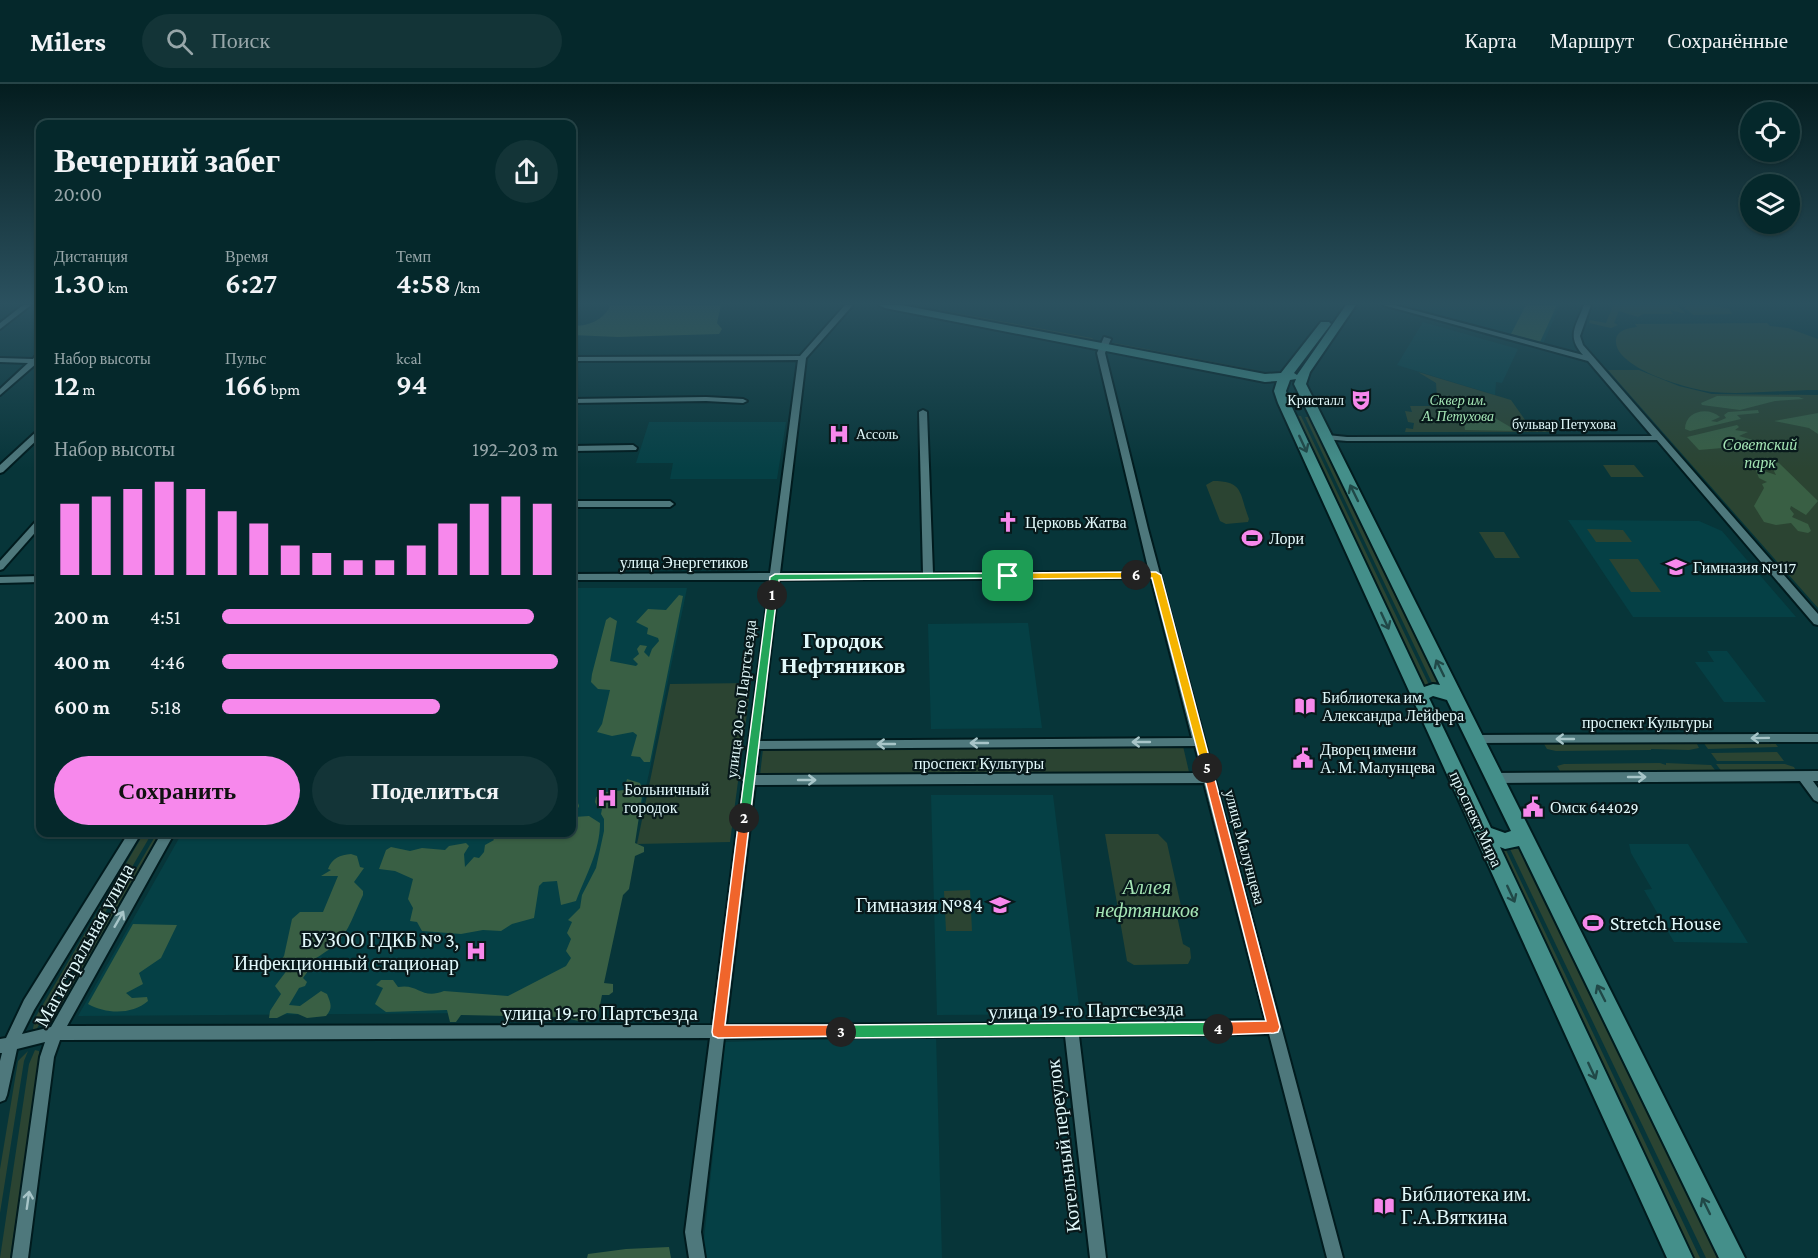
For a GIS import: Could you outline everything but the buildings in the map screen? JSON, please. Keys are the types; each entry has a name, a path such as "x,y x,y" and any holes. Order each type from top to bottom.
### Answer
{"main road":[{"path":"1183,360 1273,379 1304,372"},
{"path":"1273,379 1297,360"},
{"path":"1303,391 1300,380 1313,360"},
{"path":"1273,379 1292,366"},
{"name":"проспект Мира","path":"1273,379 1303,391 1732,1258"},
{"name":"проспект Мира","path":"1273,379 1680,1258"},
{"path":"1419,695 1433,690 1454,695"},
{"path":"1483,834 1505,840 1524,837"}],"street":[{"name":"улица 20-го Партсъезда","path":"697,1258 693,1232 802,360"},
{"name":"улица Малунцева","path":"1103,360 1156,575 1335,1258"},
{"path":"1590,360 1818,621"},
{"path":"0,393 36,362"},
{"path":"576,401 706,399 743,401"},
{"path":"923,412 928,576"},
{"path":"0,470 36,437"},
{"name":"бульвар Петухова","path":"1327,437 1347,439 1659,438"},
{"path":"576,449 633,448"},
{"path":"576,504 670,504"},
{"path":"0,567 36,526"},
{"name":"улица Энергетиков","path":"576,577 1156,575"},
{"path":"0,580 36,579"},
{"name":"проспект Культуры","path":"1475,739 1818,738"},
{"name":"проспект Культуры","path":"753,745 1200,742"},
{"path":"1803,776 1818,797"},
{"path":"1495,778 1818,776"},
{"name":"проспект Культуры","path":"748,780 1209,778"},
{"name":"Магистральная улица","path":"0,1095 5,1044 133,837"},
{"name":"Магистральная улица","path":"20,1258 47,1057 55,1034 166,837"},
{"name":"улица 19-го Партсъезда","path":"5,1044 55,1034 1071,1030 1274,1027"},
{"name":"Котельный переулок","path":"1071,1030 1098,1258"}],"shaded area":[{"path":"1400,360 1513,360 1502,383 1496,382 1495,395 1397,365"},
{"path":"649,422 786,422 777,479 670,479 673,463 636,463"},
{"name":"Гимназия №117","path":"1568,520 1699,521 1722,531 1796,617 1633,617"},
{"name":"Больничный городок","path":"576,588 687,588 596,1012 78,1016 180,837 576,837"},
{"path":"1028,623 1042,728 931,729 928,624"},
{"path":"1707,651 1727,651 1766,702 1724,702 1695,662 1714,662"},
{"name":"Гимназия №84","path":"931,795 1053,795 1080,1014 937,1015"},
{"path":"1629,844 1688,844 1748,943 1674,942 1644,890 1652,889 1631,853"},
{"path":"936,1035 942,1258 702,1258 725,1042"}],"green space":[{"path":"1187,360 1202,360 1255,370 1254,373"},
{"path":"1627,360 1818,360 1818,390 1712,392 1687,387 1655,376"},
{"name":"Советский парк","path":"1608,370 1639,370 1679,386 1712,394 1818,395 1818,608"},
{"name":"Сквер им. А. Петухова","path":"1418,372 1511,400 1530,427 1547,428 1556,432 1405,432 1406,428 1413,429 1414,423 1408,422 1405,411 1412,412 1410,406 1431,406 1437,398 1436,383"},
{"path":"1717,396 1799,397 1804,399 1775,401 1740,410 1702,405 1701,403"},
{"path":"1758,410 1759,413 1737,415 1741,419 1690,431 1685,429 1689,418 1698,412 1715,414 1720,417 1711,421 1717,422 1726,418 1724,415 1728,412"},
{"path":"1818,413 1818,434 1809,428 1774,421"},
{"path":"1294,415 1301,416 1430,687 1421,690"},
{"path":"1305,417 1310,417 1441,689 1434,687"},
{"path":"1480,418 1495,418 1517,431 1465,430 1464,423"},
{"path":"1737,425 1739,427 1735,430 1748,432 1739,436 1760,442 1765,449 1750,451 1734,447 1699,450 1687,437"},
{"path":"1773,462 1779,463 1818,501 1806,515 1791,506 1790,509 1794,514 1792,517 1808,524 1811,531 1808,533 1798,531 1791,523 1776,525 1764,522 1754,506 1764,488 1762,484 1767,482 1759,478 1755,468 1776,475 1771,465"},
{"path":"1603,465 1634,465 1644,477 1611,477"},
{"path":"1213,481 1230,483 1239,490 1248,522 1226,524 1220,521 1206,485"},
{"path":"1587,529 1623,530 1632,542 1596,542"},
{"path":"1479,532 1504,532 1520,558 1495,558"},
{"path":"1609,559 1638,559 1661,592 1631,592"},
{"path":"679,595 683,596 650,762 644,762 640,757 631,756 637,735 633,732 612,736 597,732 602,724 610,690 598,689 591,682 592,674 606,620 610,617 617,621 610,661 636,666 638,664 633,659 639,654 637,649 640,645 647,646 644,652 649,657 659,641 658,638 647,634 648,628 636,622 648,609 666,610"},
{"path":"751,683 730,842 637,844 670,684"},
{"path":"1696,742 1699,748 1689,750 1556,751 1547,749 1544,744"},
{"path":"1703,742 1775,743 1778,747 1708,749"},
{"path":"1183,746 1189,772 760,775 763,749"},
{"path":"1777,752 1784,761 1717,761 1711,753"},
{"path":"1564,764 1711,765 1715,770 1560,771 1557,766"},
{"path":"1716,764 1785,764 1794,767 1796,771 1722,772"},
{"path":"627,779 640,783 643,790 635,843 644,847 644,852 635,856 629,889 623,895 604,983 613,984 613,992 609,995 602,995 598,1015 592,1021 583,1022 561,1017 461,1015 456,1022 450,1022 447,1010 386,1012 375,1004 383,988 376,985 381,980 393,980 398,987 411,987 430,994 444,991 508,996 566,966 571,958 566,951 571,939 567,933 572,922 568,920 580,908 582,895 596,868 604,831 602,809 598,808 595,802 596,797 606,792 624,790"},
{"path":"589,816 600,823 595,853 576,901 561,905 557,881 543,882 539,886 534,918 512,924 501,931 483,930 461,934 422,931 417,922 410,921 413,908 408,899 413,879 395,871 379,869 386,850 391,847 410,851 422,848 445,850 449,846 466,843 469,846 464,854 465,867 474,857 479,858 484,852 485,845 494,840 492,837 576,837 576,817"},
{"name":"Аллея нефтяников","path":"1105,834 1158,834 1167,843 1181,906 1176,911 1183,944 1190,948 1191,958 1188,964 1134,965 1127,961"},
{"path":"142,837 150,837 36,1030 33,1029 35,1018"},
{"path":"155,837 160,837 52,1022 43,1029"},
{"path":"1510,849 1519,849 1718,1258 1706,1258"},
{"path":"1497,850 1506,850 1700,1258 1688,1258"},
{"path":"351,854 357,856 360,867 364,868 354,882 363,891 363,895 341,939 306,967 308,971 303,978 307,982 305,986 299,988 289,1005 300,1006 321,991 327,994 330,1011 326,1016 307,1018 287,1013 277,1018 269,1018 270,1011 281,994 275,986 288,969 279,963 284,956 292,919 300,912 323,912 338,876 321,876 331,870 328,869 334,860"},
{"path":"970,890 972,931 946,931 944,891"},
{"path":"133,924 177,925 161,958 139,973 143,984 126,993 132,998 147,997 148,1001 142,1006 119,1012 103,1010 88,1004"},
{"path":"35,1050 39,1051 40,1058 10,1258 0,1258 29,1064"},
{"path":"28,1051 24,1061 0,1213 0,1169 18,1061"},
{"path":"669,1247 671,1258 587,1258 588,1254"}],"place":[{"name":"Кристалл","path":"1361,400"},
{"name":"Ассоль","path":"839,434"},
{"name":"Церковь Жатва","path":"1008,522"},
{"name":"Лори","path":"1252,538"},
{"name":"Гимназия №117","path":"1676,567"},
{"name":"Библиотека им. Александра Лейфера","path":"1305,706"},
{"name":"Дворец имени А. М. Малунцева","path":"1303,758"},
{"name":"Больничный городок","path":"607,798"},
{"name":"Омск 644029","path":"1533,807"},
{"name":"Гимназия №84","path":"1000,905"},
{"name":"Stretch House","path":"1593,923"},
{"name":"БУЗОО ГДКБ № 3, Инфекционный стационар","path":"476,951"},
{"name":"Библиотека им. Г.А.Вяткина","path":"1384,1206"}],"district":[{"name":"Городок Нефтяников","path":"843,652"}],"route":[{"path":"1156,575 1274,1027 718,1032 775,577 1008,576 1156,575"}]}
